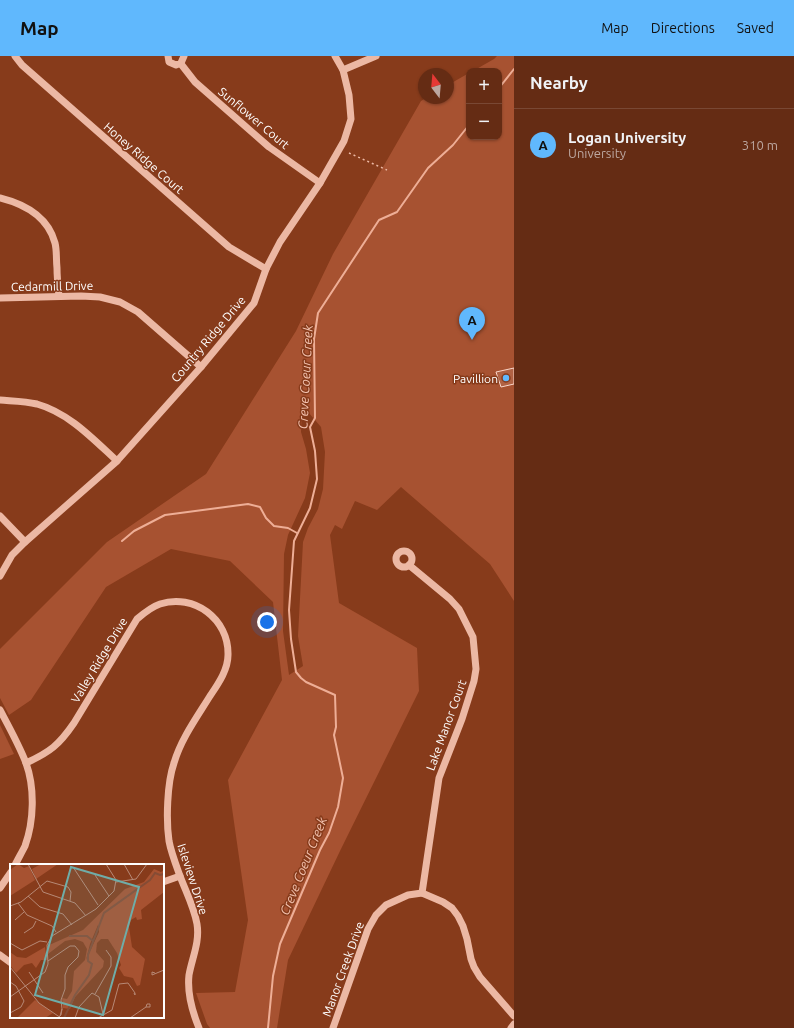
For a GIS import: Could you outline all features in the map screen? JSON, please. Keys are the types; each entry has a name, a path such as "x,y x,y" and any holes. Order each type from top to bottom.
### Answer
{"street":[{"name":"Honey Ridge Court","path":"15,56 22,65 229,247 266,269"},
{"name":"Sunflower Court","path":"168,56 168,60 171,64 176,66 181,64 195,82 269,147 320,183"},
{"path":"181,64 184,56"},
{"name":"Country Ridge Drive","path":"0,576 12,555 25,542 117,461 201,367 254,303 266,269 280,242 320,183 344,141 351,119 349,95 343,70 335,56"},
{"path":"343,70 376,56"},
{"path":"0,198 12,201 28,209 41,219 48,227 55,243 58,296"},
{"name":"Cedarmill Drive","path":"0,298 58,296 100,297 120,302 138,312 201,367"},
{"path":"0,400 36,404 51,409 80,428 117,461"},
{"path":"0,516 25,542"},
{"name":"Lake Manor Court","path":"409,565 450,599 459,609 473,637 476,663 472,690 439,778 422,893"},
{"name":"Valley Ridge Drive","path":"26,763 52,750 64,738 133,625 142,615 160,604 172,602 195,604 206,610"},
{"name":"Isleview Drive","path":"199,1028 192,1011 188,986 196,949 197,925 169,842 168,806 174,763 187,734 225,671 228,655 226,640 220,626 206,610"},
{"path":"0,710 26,763 32,800 31,820 25,845 16,864"},
{"path":"0,888 10,873"},
{"path":"164,882 180,876"},
{"path":"422,893 443,902 452,908 458,916 467,939 474,967 514,1016"},
{"name":"Manor Creek Drive","path":"333,1028 368,929 376,915 386,905 398,899 408,895 422,893"},
{"path":"0,955 10,962"},
{"path":"511,1028 514,1024"}],"path":[{"path":"348,153 387,170"}],"shaded area":[{"path":"497,56 514,56 514,601 490,564 401,487 377,510 355,501 342,529 335,525 330,535 339,603 417,648 419,691 288,960 277,1028 210,1028 207,1024 196,993 235,992 248,920 228,780 282,680 273,602 230,561 171,549 106,587 31,700 9,715 0,698 0,649 107,542 206,474 296,331 333,254 419,104 454,104 454,82 466,75 466,140 502,140 502,68 478,68","holes":["302,405 321,427 325,452 323,489 318,509 308,528 303,542 298,636 303,666 289,675 283,631 284,554 288,535 305,498 310,473 306,449 301,432"]},
{"path":"0,725 14,754 0,759"}],"building":[{"name":"Pavillion","path":"514,368 514,384 501,387 496,372"}],"waterway":[{"name":"Creve Coeur Creek","path":"502,84 514,69"},
{"name":"Creve Coeur Creek","path":"268,1028 273,976 280,944 320,850 329,833 338,807 343,778 334,735 336,727 335,695 306,682 296,672 291,639 289,610 294,541 310,508 317,479 315,451 310,427 315,418 314,339 318,313 379,220 397,212 428,168 453,145 466,129"},
{"path":"122,541 134,531 165,515 248,504 260,507 266,518 274,526 288,528 297,533"}],"place":[{"name":"Logan University","path":"472,340"},
{"name":"Pavillion","path":"506,378"}]}
